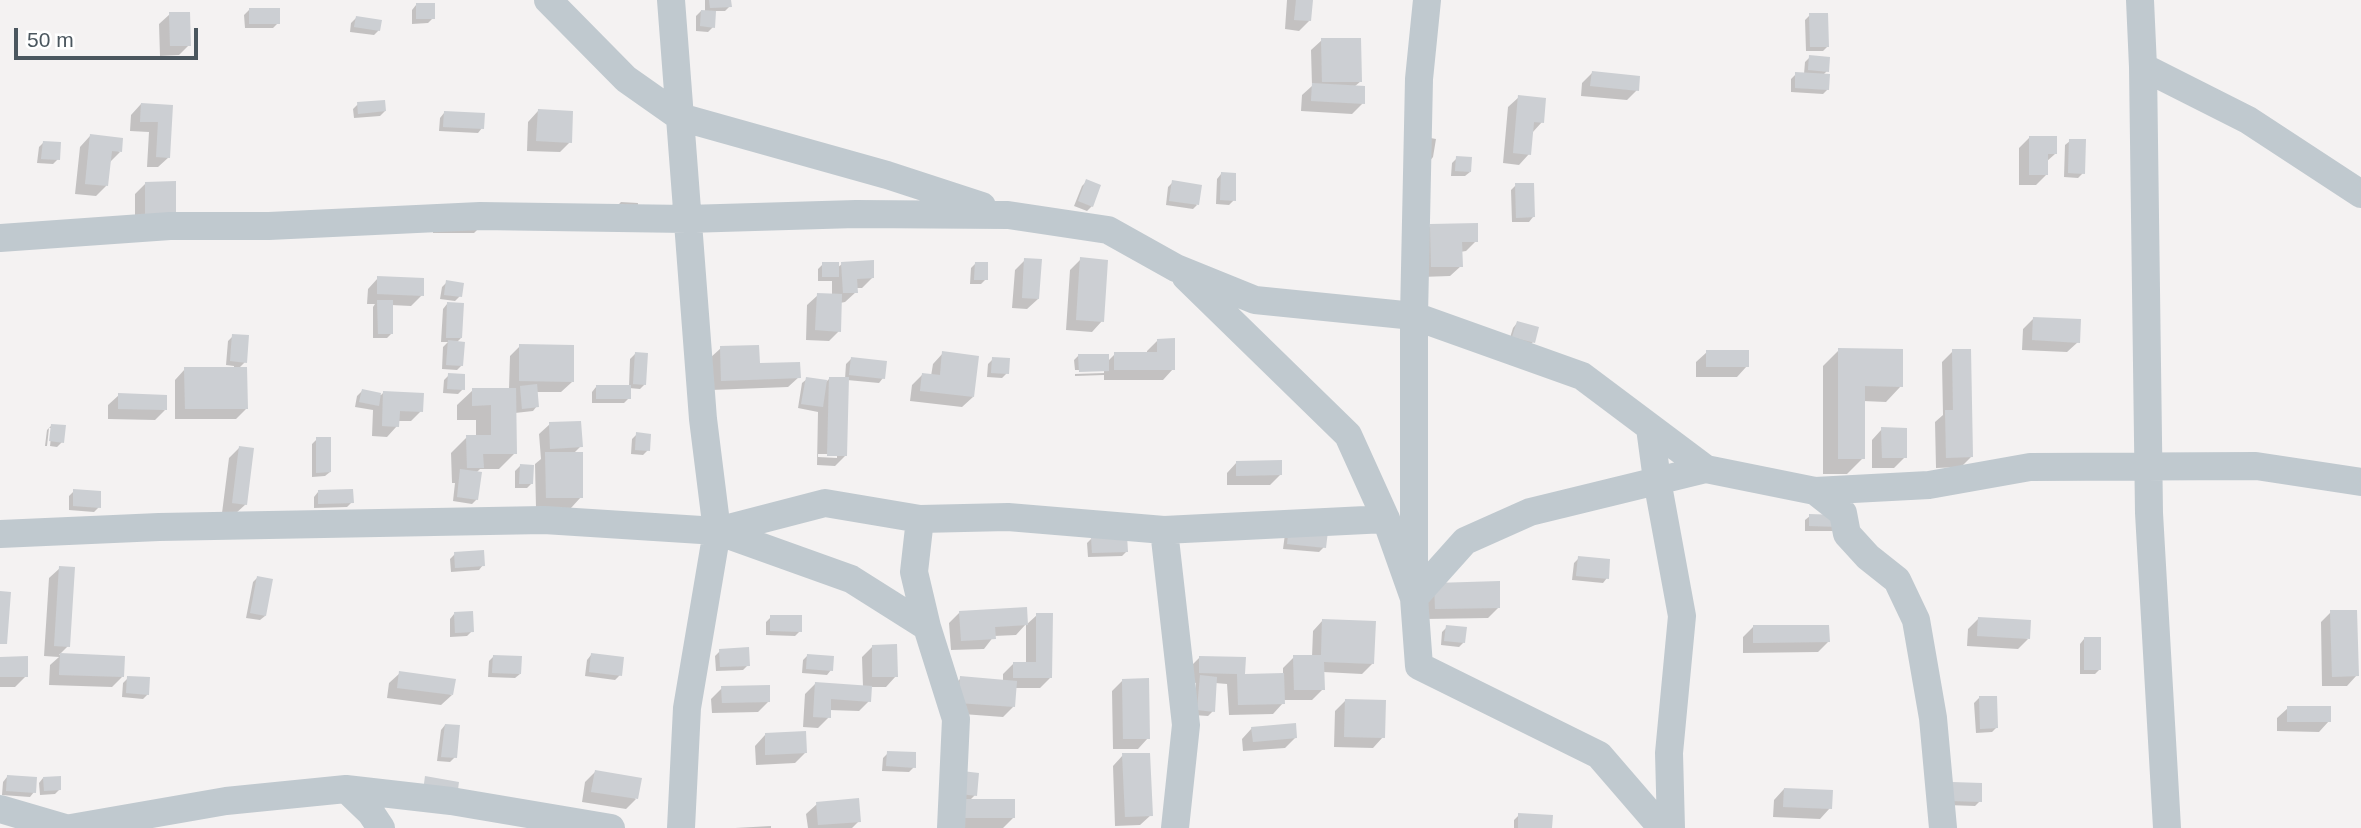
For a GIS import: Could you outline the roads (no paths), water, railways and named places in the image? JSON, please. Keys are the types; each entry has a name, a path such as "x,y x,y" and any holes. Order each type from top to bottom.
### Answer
{"street":[{"path":"548,0 626,79 680,117 887,175 1008,215"},
{"path":"671,0 703,419 716,531 687,708 681,828"},
{"path":"1427,0 1419,79 1414,316 1414,598 1419,666 1600,755 1662,828"},
{"path":"2140,0 2149,513 2167,828"},
{"path":"2143,67 2248,120 2361,194"},
{"path":"0,237 170,226 269,226 480,216 687,219 856,214 1008,215 1108,230 1176,268 1255,300 1414,316 1582,376 1706,469 1815,492 1929,485 2030,467 2256,466 2361,482"},
{"path":"1176,268 1348,435 1386,519 1414,598"},
{"path":"1650,428 1682,616 1669,753 1671,828"},
{"path":"1414,598 1465,541 1530,512 1706,469"},
{"path":"1815,492 1843,513 1847,534 1868,557 1897,580 1916,620 1933,719 1943,828"},
{"path":"716,531 825,503 920,519 1008,517 1164,530 1386,519"},
{"path":"920,519 914,572 927,627 956,719 951,828"},
{"path":"0,534 159,527 544,520 716,531 851,579 927,627"},
{"path":"1164,530 1186,725 1175,828"},
{"path":"346,789 382,828"},
{"path":"71,828 226,801 346,789 451,801 611,828"},
{"path":"0,809 65,828"}]}
